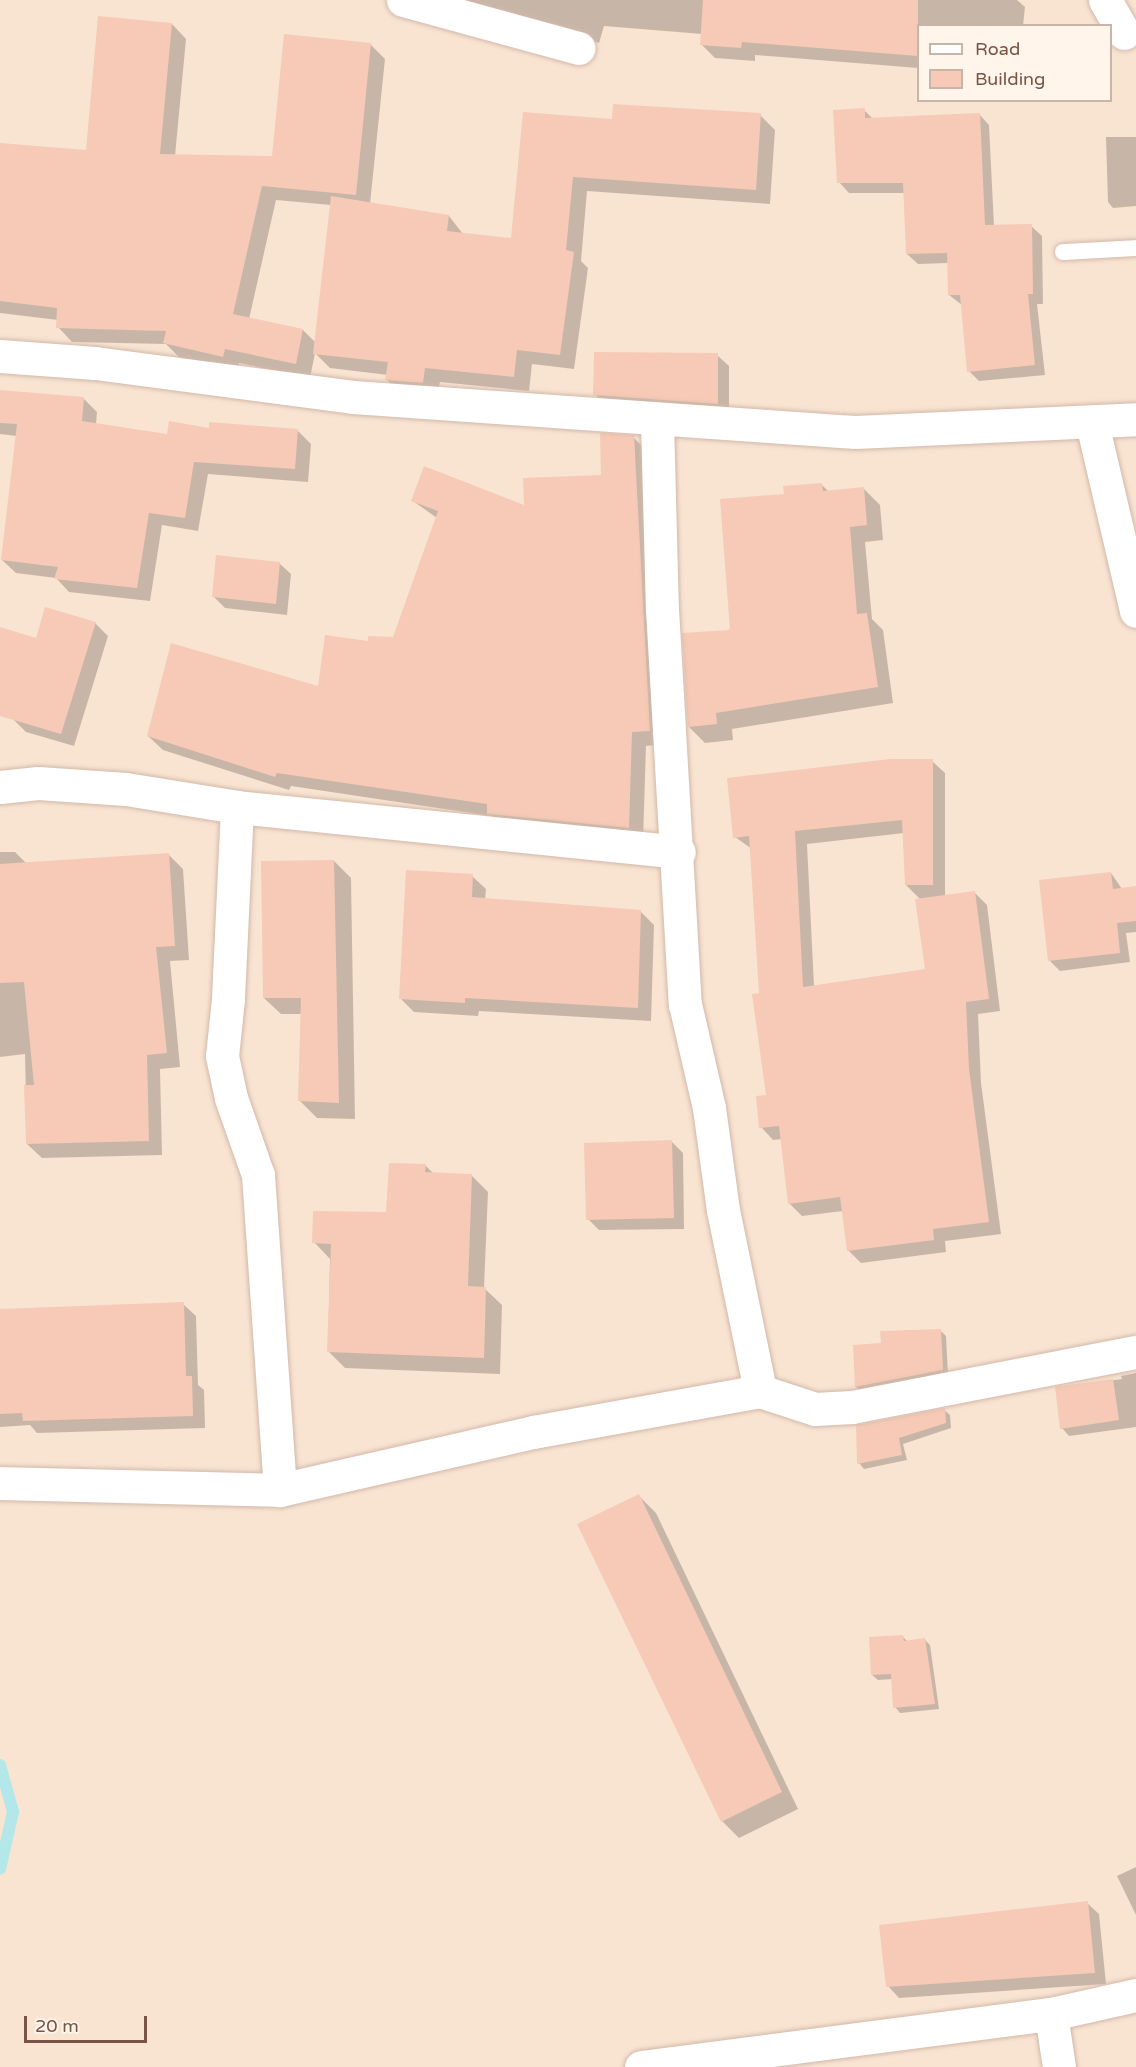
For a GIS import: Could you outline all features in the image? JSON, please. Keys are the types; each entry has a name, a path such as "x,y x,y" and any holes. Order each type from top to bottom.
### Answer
{"street":[{"path":"403,0 579,48"},
{"path":"1105,0 1123,34"},
{"path":"0,356 95,363 353,397 657,421 855,432 1092,423 1136,419"},
{"path":"657,421 662,609 679,852 685,1004 709,1108 723,1210 760,1391"},
{"path":"1092,423 1136,611"},
{"path":"0,787 38,783 126,789 237,807 679,852"},
{"path":"237,807 228,999 222,1056 258,1175 280,1490"},
{"path":"0,1483 280,1490 533,1432 760,1391 815,1409 852,1407 1136,1352"},
{"path":"641,2067 1051,2014 1136,1995"},
{"path":"1051,2014 1059,2067"}],"lane":[{"path":"1063,252 1136,248"}],"shaded area":[{"path":"0,0 1136,0 1136,2067 0,2067"}],"building":[{"path":"703,0 918,0 917,56 742,42 741,48 700,45"},
{"path":"98,16 172,23 160,154 272,156 284,34 371,43 356,195 262,186 233,314 303,329 296,364 225,349 223,357 163,343 166,331 56,328 57,308 0,301 0,143 86,150"},
{"path":"613,104 761,113 756,190 573,177 566,250 574,252 560,355 517,350 514,377 425,368 423,383 385,380 388,362 313,354 331,196 449,215 447,231 511,238 523,112 612,119"},
{"path":"865,108 865,118 980,113 985,225 1032,224 1033,294 1028,294 1035,365 967,372 960,295 948,295 947,253 906,254 903,183 837,183 833,110"},
{"path":"594,352 718,353 718,404 593,395"},
{"path":"0,390 84,397 82,421 167,434 169,421 209,428 209,422 298,429 295,469 194,462 185,518 149,513 137,588 54,579 58,567 1,560 17,424 0,423"},
{"path":"600,433 634,435 650,731 632,732 629,828 487,814 487,804 277,773 275,777 147,736 171,643 318,686 325,635 368,641 368,636 393,637 438,511 411,501 424,466 524,505 523,478 601,475"},
{"path":"822,483 823,491 864,487 867,525 850,527 857,614 867,613 878,687 716,713 717,724 688,727 682,633 730,630 720,499 784,494 783,486"},
{"path":"216,555 280,562 276,604 212,597"},
{"path":"45,607 96,622 61,734 0,716 0,627 36,638"},
{"path":"890,759 933,759 933,885 905,885 902,820 795,831 803,987 925,969 915,899 975,891 989,999 966,1002 969,1069 989,1222 933,1229 934,1240 847,1251 840,1197 788,1204 779,1126 759,1128 756,1096 766,1095 752,994 759,993 749,836 733,838 727,778"},
{"path":"169,853 175,946 156,947 167,1053 147,1055 149,1141 26,1144 24,1085 34,1085 24,982 0,983 0,864"},
{"path":"334,860 339,1103 298,1101 301,998 263,998 261,861"},
{"path":"406,870 473,874 472,897 641,910 638,1008 465,998 465,1003 399,999"},
{"path":"1111,872 1113,889 1136,886 1136,921 1117,923 1120,953 1048,961 1039,880"},
{"path":"672,1140 674,1218 586,1220 584,1143"},
{"path":"389,1163 426,1164 425,1172 472,1174 468,1286 486,1287 484,1358 327,1352 331,1244 312,1243 313,1211 386,1212"},
{"path":"184,1302 186,1376 192,1376 193,1416 23,1421 22,1413 0,1414 0,1309"},
{"path":"941,1329 943,1370 855,1387 853,1345 881,1343 880,1331"},
{"path":"1113,1379 1119,1420 1060,1429 1055,1387"},
{"path":"945,1408 946,1423 899,1438 902,1455 857,1464 856,1425"},
{"path":"639,1494 782,1792 721,1822 577,1524"},
{"path":"903,1635 904,1641 925,1638 935,1704 893,1708 891,1674 871,1675 869,1637"},
{"path":"1088,1901 1095,1973 886,1987 879,1925"}],"waterway":[{"path":"0,1765 13,1812 0,1869"}]}
